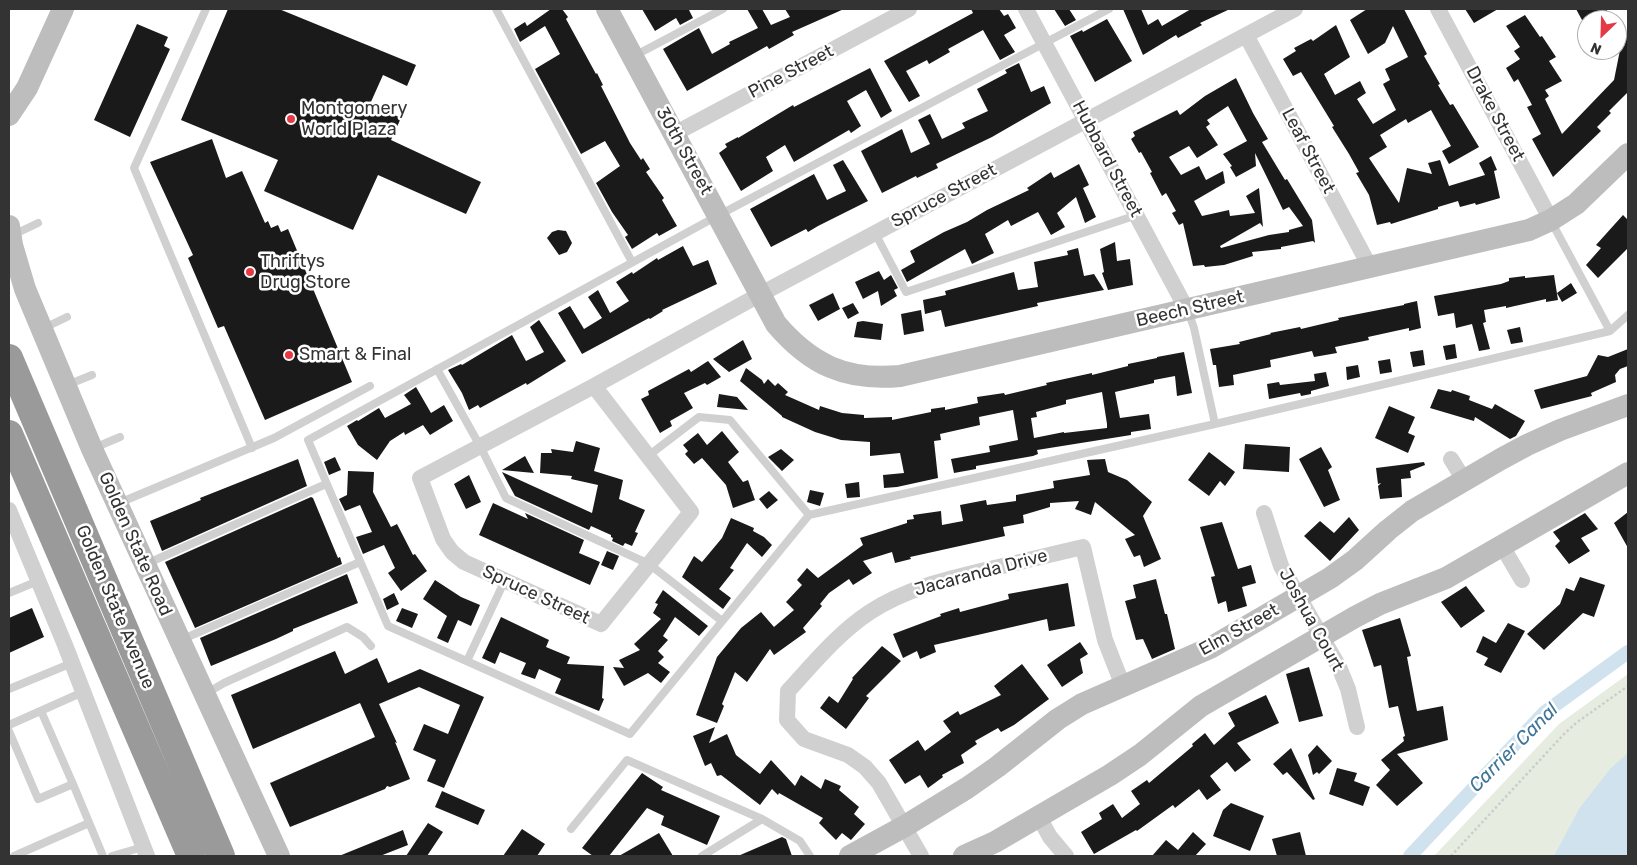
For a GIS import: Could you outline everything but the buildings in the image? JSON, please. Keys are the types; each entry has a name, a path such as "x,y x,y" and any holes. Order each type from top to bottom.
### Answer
{"highway":[{"name":"Golden State Avenue","path":"9,358 221,856"},
{"name":"Golden State Avenue","path":"9,434 191,856"}],"street":[{"path":"9,115 27,88 63,9"},
{"name":"30th Street","path":"607,9 719,215 759,295"},
{"name":"Pine Street","path":"674,134 909,9"},
{"name":"Hubbard Street","path":"1026,9 1187,310"},
{"name":"Spruce Street","path":"594,386 691,512 601,624 464,562 452,552 443,539 420,478 1295,9"},
{"name":"Drake Street","path":"1438,9 1551,220"},
{"name":"Leaf Street","path":"1246,35 1370,267"},
{"name":"Beech Street","path":"759,295 776,324 790,341 822,364 841,372 860,376 880,378 900,376 1529,230 1551,220 1576,204 1628,154"},
{"name":"Golden State Road","path":"10,231 25,289 92,449 279,856"},
{"name":"Elm Street","path":"850,856 905,826 967,788 1058,718 1082,704 1210,648 1299,597 1355,560 1412,511 1464,480 1527,444 1628,406"},
{"path":"1451,460 1464,480"},
{"path":"964,856 995,842 1110,775 1140,755 1202,706 1322,636 1380,604 1446,578 1628,473"},
{"path":"9,510 72,663 145,851"},
{"name":"Joshua Court","path":"1264,513 1281,566 1339,667 1348,689 1357,727"},
{"path":"1502,546 1522,580"},
{"name":"Jacaranda Drive","path":"921,856 878,783 865,768 848,755 804,739 786,720 788,691 846,630 893,598 919,587 1083,547 1105,640 1123,686"},
{"path":"1039,817 1050,837 1066,856"}],"lane":[{"path":"206,9 134,168 252,448"},
{"path":"496,9 632,262"},
{"path":"632,57 723,9"},
{"path":"1110,9 719,215 308,440 388,626 630,734 809,515 1215,424 1610,332 1628,315"},
{"path":"875,233 906,292 1137,215"},
{"path":"1551,220 1610,332"},
{"path":"10,231 38,223"},
{"path":"1187,310 1194,328 1215,424"},
{"path":"41,329 68,317"},
{"path":"437,369 480,446 506,498 649,564 722,621"},
{"path":"66,386 92,375"},
{"path":"117,504 274,438 370,386"},
{"path":"648,456 699,417 730,420 809,515"},
{"path":"92,449 120,437"},
{"path":"144,564 326,484"},
{"path":"179,641 360,562"},
{"path":"467,661 505,580"},
{"path":"9,593 38,582"},
{"path":"204,695 224,683 347,627 363,637 372,646"},
{"path":"9,689 72,663"},
{"path":"9,725 83,692"},
{"path":"41,711 103,856"},
{"path":"9,731 38,799 73,784"},
{"path":"571,830 627,760 762,820 800,842 810,856"},
{"path":"702,856 762,820"},
{"path":"14,856 89,823"},
{"path":"112,856 145,851"}],"path":[{"path":"1451,856 1564,734 1576,723 1628,686"}],"shaded area":[{"path":"1628,674 1628,856 1434,856 1559,724"}],"water":[{"path":"1628,753 1628,856 1554,856 1579,809 1610,769"}],"waterway":[{"name":"Carrier Canal","path":"1410,856 1544,713 1628,652"}],"place":[{"name":"Montgomery World Plaza","path":"291,119"},
{"name":"Thriftys Drug Store","path":"250,272"},
{"name":"Smart & Final","path":"289,355"}]}
